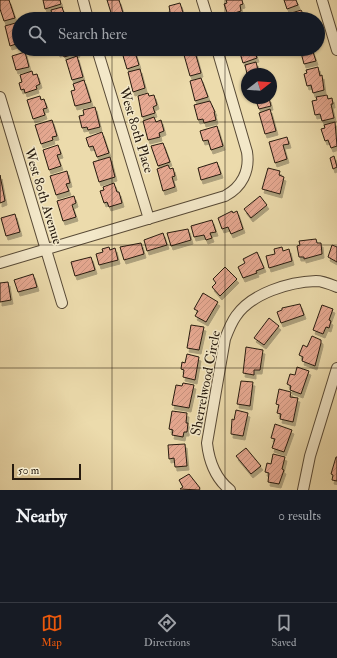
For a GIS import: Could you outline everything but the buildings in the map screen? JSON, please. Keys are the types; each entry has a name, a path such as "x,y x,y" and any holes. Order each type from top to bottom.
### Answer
{"street":[{"path":"83,0 86,12"},
{"path":"202,0 206,12"},
{"path":"322,0 337,50"},
{"name":"West 80th Place","path":"100,56 149,218"},
{"path":"0,263 225,196 238,186 248,167 248,152 219,56"},
{"name":"West 80th Avenue","path":"0,97 62,303"},
{"name":"Sherrelwood Circle","path":"230,490 220,480 213,468 208,455 207,443 226,339 230,326 235,317 247,305 270,292 297,284 317,281 337,287"},
{"path":"303,490 310,456 337,368"}]}
